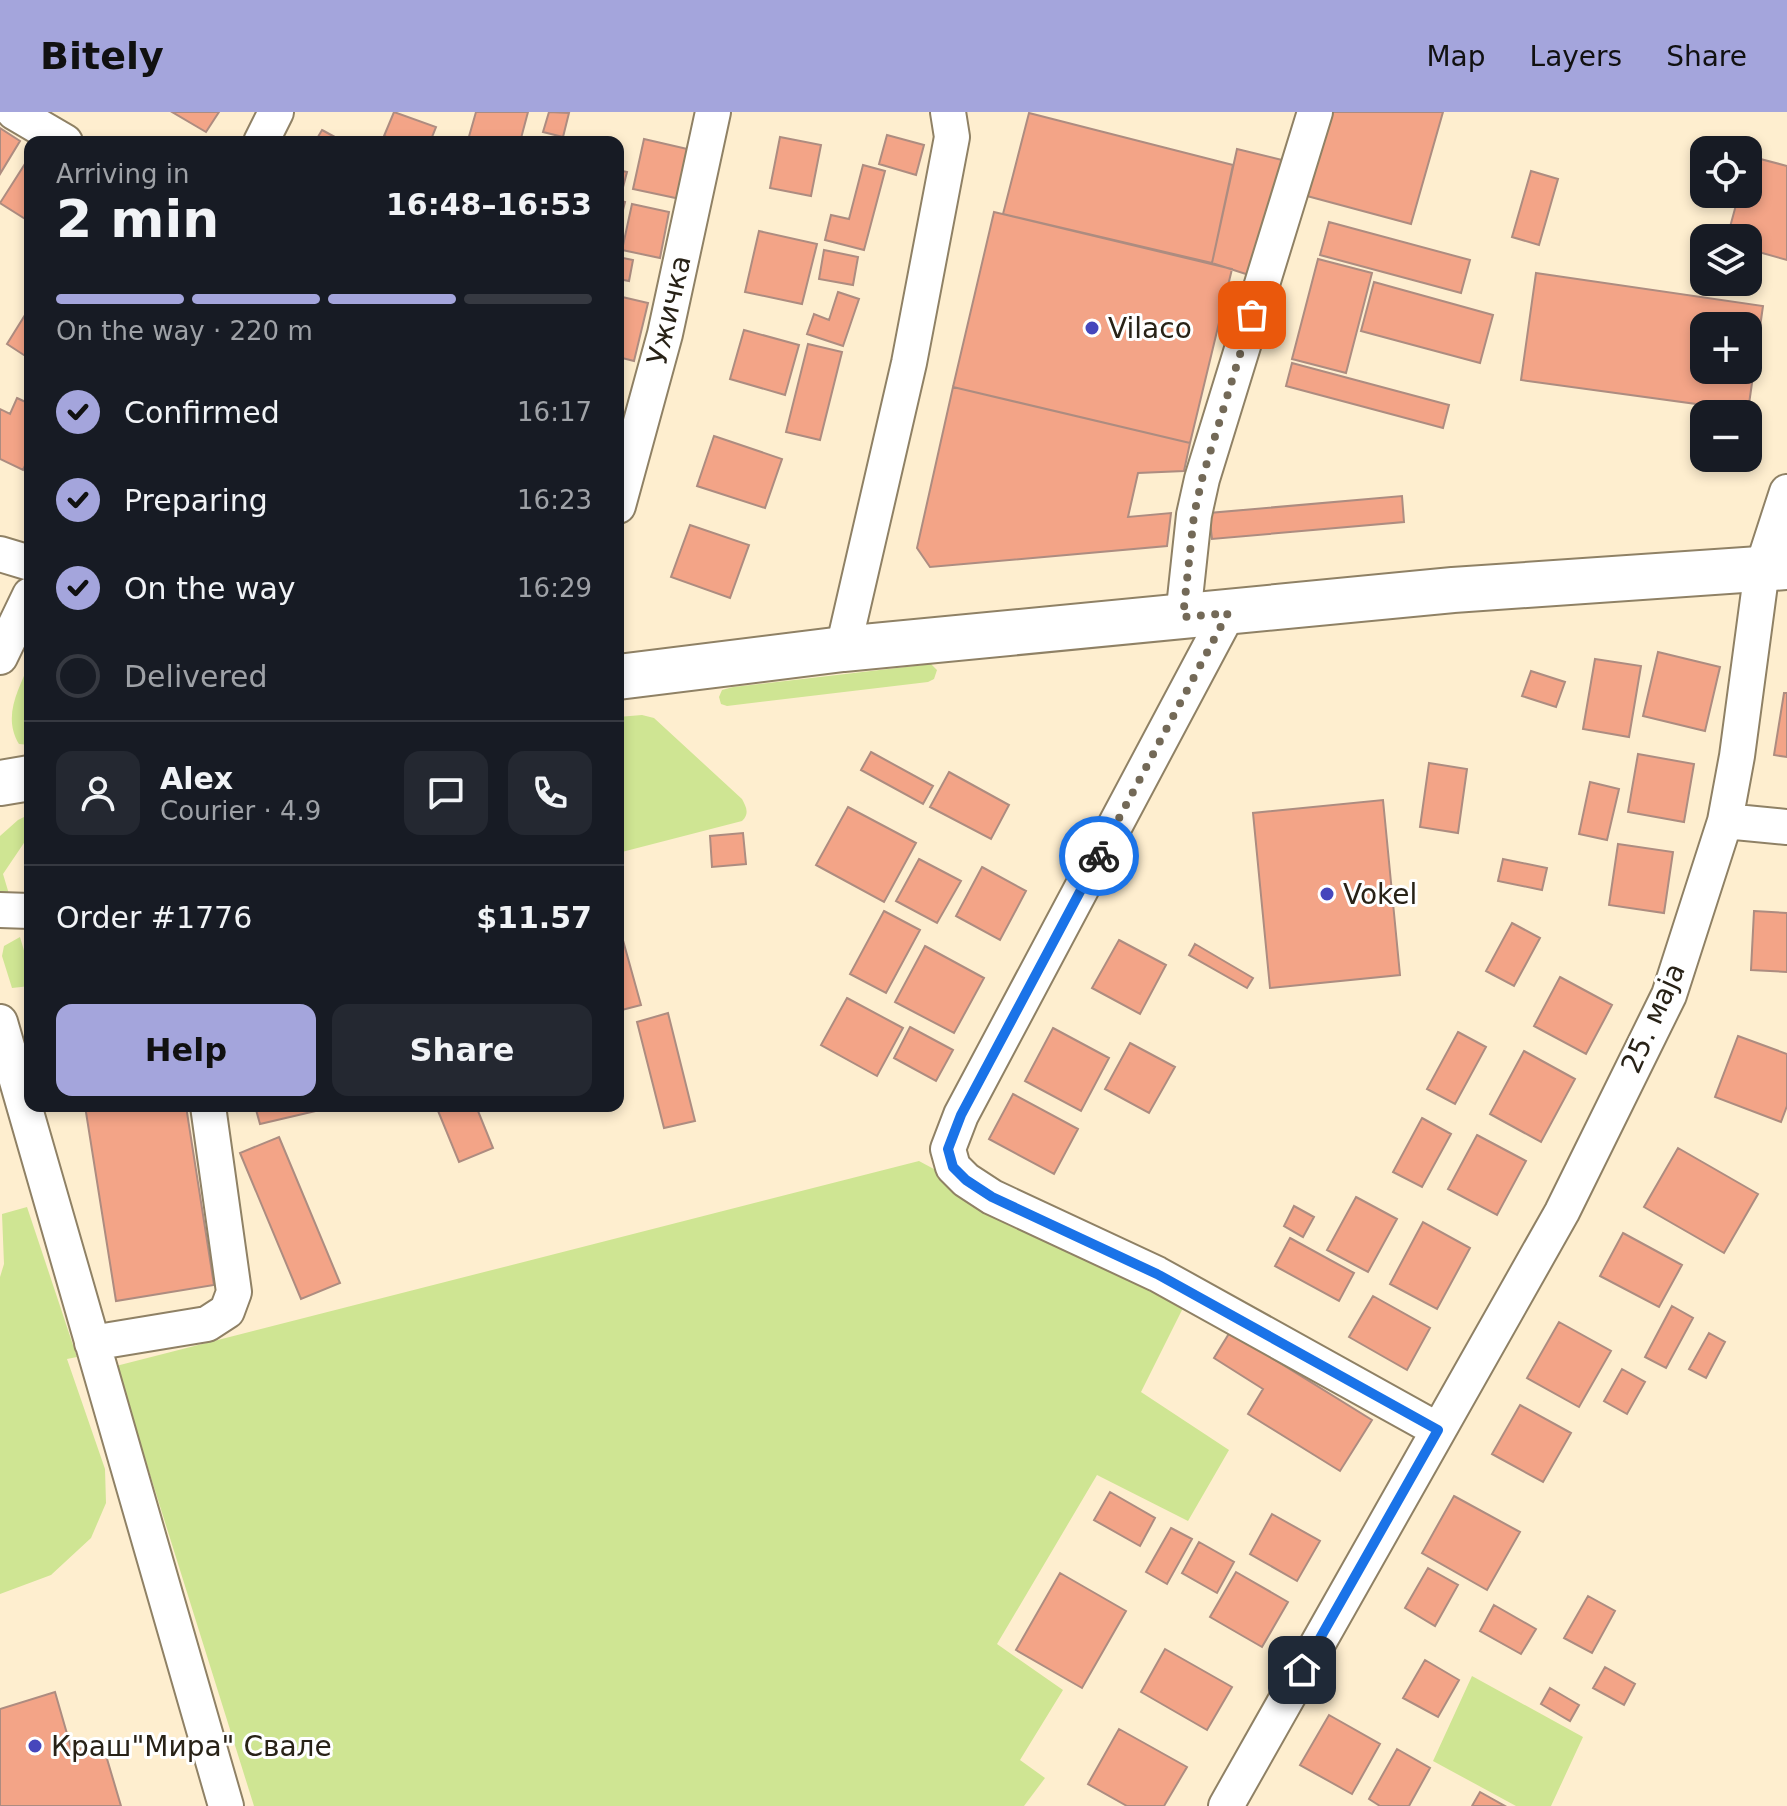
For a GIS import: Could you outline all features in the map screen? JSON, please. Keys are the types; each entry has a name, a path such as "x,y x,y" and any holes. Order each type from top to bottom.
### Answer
{"main road":[{"path":"624,676 843,649 1453,590 1774,568"},
{"path":"0,783 24,779"}],"street":[{"path":"14,112 55,136"},
{"path":"264,136 276,112"},
{"name":"Ужичка","path":"624,484 665,334 713,112"},
{"path":"843,649 912,348 952,137 948,112"},
{"path":"1183,617 1194,515 1202,479 1315,112"},
{"name":"25. маја","path":"1226,1806 1562,1212 1669,995 1725,821 1787,492"},
{"path":"0,554 24,561"},
{"path":"0,657 24,607"},
{"path":"1228,613 961,1115 948,1145 949,1158 966,1180 992,1197 1157,1274 1438,1430"},
{"path":"1725,821 1787,827"},
{"path":"0,910 24,911"},
{"path":"0,1022 24,1106"},
{"path":"26,1112 226,1806"},
{"path":"92,1343 207,1324 227,1311 234,1292 209,1112"}],"green space":[{"path":"931,664 937,670 934,679 928,682 727,706 721,704 719,697 722,690 733,687"},
{"path":"24,676 24,744 19,744 12,723 17,692"},
{"path":"624,716 654,718 742,799 747,813 742,821 624,851"},
{"path":"24,817 24,843 3,874 12,904 0,906 0,836"},
{"path":"20,937 24,951 24,987 12,988 2,956 4,946"},
{"path":"919,1161 1185,1304 1141,1392 1229,1450 1188,1521 1097,1475 997,1644 1063,1690 1020,1760 1045,1778 1024,1806 254,1806 116,1366"},
{"path":"27,1207 77,1357 67,1359 105,1469 106,1503 91,1538 51,1575 0,1594 2,1214"},
{"path":"1472,1676 1583,1737 1551,1806 1516,1806 1433,1761"}],"building":[{"path":"172,112 219,112 206,132"},
{"path":"394,112 436,127 432,136 384,136"},
{"path":"476,112 528,112 522,136 469,136"},
{"path":"549,112 569,113 563,136 543,132"},
{"path":"1330,112 1443,112 1411,224 1307,196"},
{"path":"1029,113 1233,165 1212,263 1003,214"},
{"path":"0,128 20,141 0,174"},
{"path":"322,130 333,136 318,136"},
{"path":"887,135 924,145 916,175 879,164"},
{"path":"780,137 821,145 811,196 770,188"},
{"path":"644,139 696,151 685,200 633,189"},
{"path":"1237,149 1282,160 1255,277 1212,263"},
{"path":"1762,159 1787,166 1787,260 1762,253 1762,224 1731,224 1735,208 1762,208"},
{"path":"24,165 24,218 0,203"},
{"path":"863,165 885,171 864,250 825,240 831,215 849,219"},
{"path":"1531,171 1558,179 1539,245 1512,237"},
{"path":"632,204 669,212 660,258 624,250"},
{"name":"Vilaco","path":"994,212 1232,269 1190,443 953,387"},
{"path":"1329,222 1470,260 1461,293 1320,255"},
{"path":"759,231 817,244 802,304 745,292"},
{"path":"824,250 858,257 853,285 819,279"},
{"path":"624,258 633,260 629,281 624,280"},
{"path":"1318,259 1372,273 1346,373 1292,359"},
{"path":"1536,273 1763,306 1762,313 1690,312 1690,384 1752,384 1750,400 1690,400 1690,403 1521,380"},
{"path":"1374,282 1493,315 1480,363 1361,331"},
{"path":"838,292 859,299 843,346 807,334 814,314 829,320"},
{"path":"624,297 648,303 634,361 624,358"},
{"path":"24,317 24,355 7,344"},
{"path":"744,330 799,345 785,395 730,379"},
{"path":"808,344 842,352 820,440 786,432"},
{"path":"1292,363 1449,405 1443,428 1286,386"},
{"path":"953,387 1190,443 1184,471 1138,473 1128,517 1171,513 1167,546 930,567 917,548"},
{"path":"17,398 24,401 23,470 0,459 0,409 10,414"},
{"path":"714,436 782,459 765,508 697,486"},
{"path":"1402,496 1404,522 1212,539 1209,513"},
{"path":"690,525 749,545 730,598 671,577"},
{"path":"1658,652 1720,667 1705,731 1643,716"},
{"path":"1595,659 1641,666 1629,737 1583,729"},
{"path":"1531,671 1565,682 1556,707 1522,696"},
{"path":"1784,693 1787,693 1787,757 1774,755"},
{"path":"871,752 933,786 923,804 861,770"},
{"path":"1638,754 1694,764 1684,822 1628,812"},
{"path":"1429,763 1467,769 1458,833 1420,827"},
{"path":"949,772 1009,805 991,839 930,807"},
{"path":"1590,782 1619,789 1607,840 1579,834"},
{"name":"Vokel","path":"1383,800 1400,975 1270,988 1253,813"},
{"path":"848,807 916,843 884,902 816,865"},
{"path":"743,833 746,864 712,867 710,836"},
{"path":"1618,844 1673,852 1664,913 1609,905"},
{"path":"919,859 961,881 937,923 896,901"},
{"path":"1503,859 1547,868 1542,890 1498,881"},
{"path":"982,867 1026,891 1000,940 956,916"},
{"path":"884,911 920,930 886,993 850,974"},
{"path":"1754,911 1787,913 1787,972 1751,970"},
{"path":"1512,923 1540,938 1514,986 1486,971"},
{"path":"1119,940 1166,965 1140,1014 1092,988"},
{"path":"624,944 641,1005 624,1009"},
{"path":"1195,944 1253,978 1247,988 1189,955"},
{"path":"925,946 984,978 954,1033 895,1002"},
{"path":"1560,977 1612,1005 1586,1054 1534,1026"},
{"path":"847,998 903,1028 877,1076 821,1045"},
{"path":"668,1013 695,1121 664,1128 637,1022"},
{"path":"910,1027 953,1050 936,1081 894,1058"},
{"path":"1053,1028 1109,1058 1081,1111 1025,1081"},
{"path":"1458,1032 1486,1047 1455,1104 1427,1089"},
{"path":"1738,1036 1787,1054 1787,1106 1781,1122 1715,1097"},
{"path":"1130,1043 1175,1067 1149,1113 1105,1089"},
{"path":"1524,1051 1575,1079 1541,1142 1490,1114"},
{"path":"1013,1094 1078,1129 1054,1174 989,1139"},
{"path":"86,1112 187,1112 214,1285 116,1301"},
{"path":"257,1112 311,1112 260,1124"},
{"path":"438,1112 478,1112 493,1148 459,1162"},
{"path":"1422,1118 1451,1134 1422,1187 1393,1172"},
{"path":"1477,1135 1526,1161 1497,1215 1448,1189"},
{"path":"279,1137 340,1283 301,1299 240,1153"},
{"path":"1678,1148 1758,1194 1724,1253 1644,1207"},
{"path":"1356,1197 1397,1219 1368,1272 1327,1250"},
{"path":"1294,1206 1314,1217 1303,1237 1284,1226"},
{"path":"1423,1222 1470,1248 1437,1309 1390,1284"},
{"path":"1623,1233 1682,1265 1659,1307 1600,1276"},
{"path":"1290,1238 1354,1273 1339,1301 1275,1266"},
{"path":"1373,1296 1430,1328 1407,1370 1349,1337"},
{"path":"1672,1306 1693,1318 1666,1368 1645,1357"},
{"path":"1559,1322 1611,1351 1579,1407 1527,1378"},
{"path":"1230,1332 1372,1420 1340,1471 1248,1414 1263,1389 1214,1358"},
{"path":"1709,1333 1725,1342 1706,1378 1689,1369"},
{"path":"1622,1369 1645,1382 1627,1414 1604,1401"},
{"path":"1520,1405 1571,1433 1543,1482 1492,1454"},
{"path":"1110,1492 1155,1518 1140,1546 1094,1520"},
{"path":"1454,1496 1520,1532 1487,1590 1422,1553"},
{"path":"1272,1514 1320,1541 1297,1581 1250,1554"},
{"path":"1171,1528 1192,1539 1167,1584 1146,1572"},
{"path":"1199,1542 1234,1562 1217,1593 1182,1573"},
{"path":"1428,1568 1458,1585 1435,1626 1405,1608"},
{"path":"1236,1572 1288,1602 1262,1647 1210,1617"},
{"path":"1060,1573 1126,1611 1082,1688 1016,1650"},
{"path":"1588,1596 1615,1611 1592,1653 1564,1638"},
{"path":"1494,1605 1536,1629 1521,1654 1480,1631"},
{"path":"1165,1649 1232,1687 1207,1730 1141,1692"},
{"path":"1425,1660 1459,1680 1438,1717 1403,1698"},
{"path":"1605,1667 1635,1684 1624,1705 1593,1688"},
{"path":"1550,1688 1579,1705 1570,1721 1541,1704"},
{"name":"Краш\"Мира\" Свале","path":"55,1692 72,1751 102,1742 121,1806 0,1806 0,1709"},
{"path":"1329,1715 1380,1744 1352,1794 1300,1765"},
{"path":"1119,1729 1187,1767 1164,1806 1127,1806 1088,1784"},
{"path":"1397,1749 1430,1768 1409,1806 1380,1806 1369,1799"},
{"path":"1480,1792 1505,1806 1472,1806"}],"way so far":[{"path":"1099,856 1228,613 1183,617 1194,515 1202,479 1252,315"}],"place":[{"name":"Vilaco","path":"1092,328"},
{"name":"Vokel","path":"1327,894"},
{"name":"Краш\"Мира\" Свале","path":"35,1746"}],"route":[{"path":"1099,856 961,1115 948,1145 949,1158 966,1180 992,1197 1157,1274 1438,1430 1302,1670"}]}
